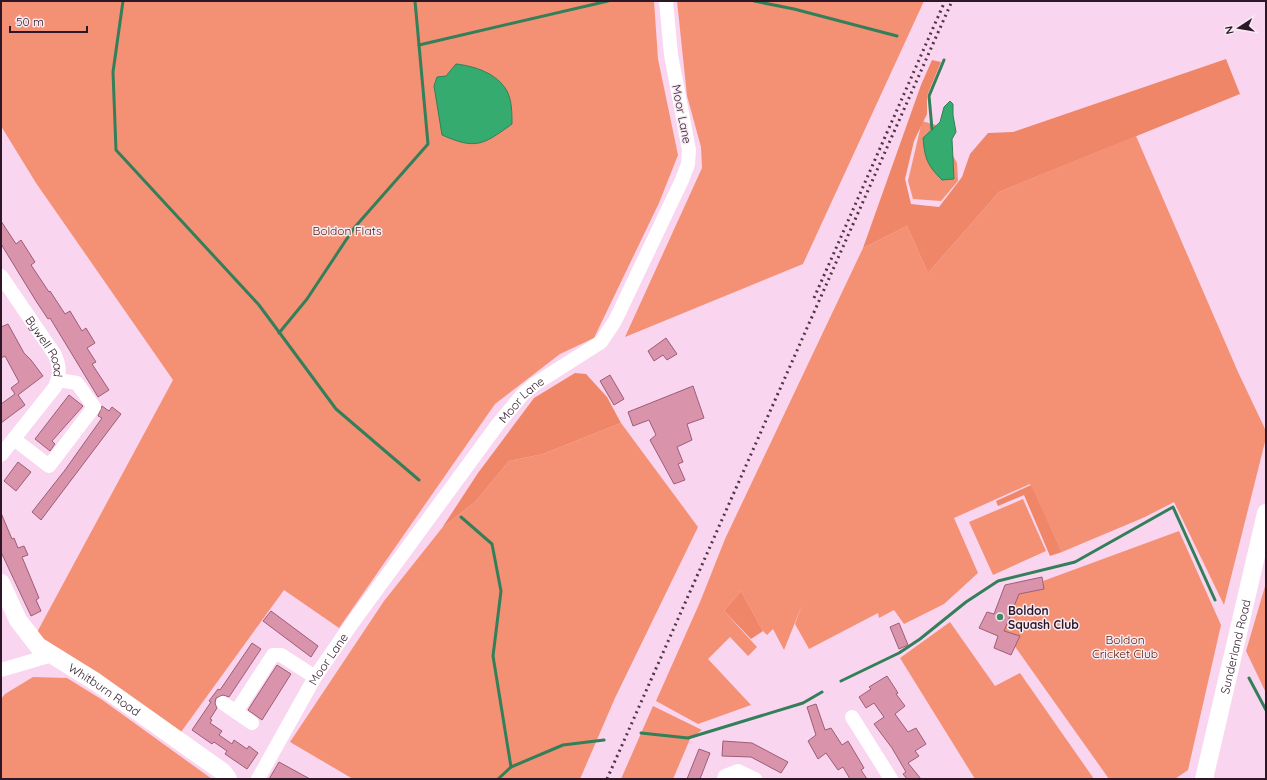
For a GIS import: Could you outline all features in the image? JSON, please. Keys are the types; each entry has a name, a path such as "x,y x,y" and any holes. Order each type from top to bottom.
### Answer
{"main road":[{"name":"Sunderland Road","path":"1204,779 1266,513"},
{"name":"Whitburn Road","path":"1,583 18,620 38,646 96,682 223,772 228,779"}],"street":[{"name":"Moor Lane","path":"258,779 315,677 353,622 513,405 535,384 601,342 614,321 682,180 688,164 689,150 671,55 666,1"},
{"name":"Bywell Road","path":"1,276 55,355 59,366 58,380 55,387 1,455"},
{"path":"14,439 49,466 94,407 77,383 58,380"},
{"path":"1,670 52,655"},
{"path":"236,712 274,655 281,655 315,677"},
{"path":"223,703 252,724"},
{"path":"852,717 891,779"},
{"path":"724,779 725,776 738,771 755,779"}],"green space":[{"name":"Boldon Flats","path":"1,1 654,1 658,59 678,155 659,203 594,338 560,354 495,404 339,628 284,590 181,732 35,636 173,380 36,183 1,126"},
{"path":"677,1 924,1 803,264 625,337 702,168 701,147 687,96"},
{"path":"922,121 936,125 957,163 958,181 941,201 913,199 908,181"},
{"path":"1136,136 1238,372 1266,431 1266,438 1224,605 1174,502 1145,517 1062,552 1030,484 954,518 978,573 944,604 904,624 894,610 879,618 878,613 809,649 795,624 802,605 784,650 773,629 767,635 763,631 741,591 724,611 757,647 748,656 730,637 708,659 751,705 698,724 656,701 700,602 725,539 863,248 907,226 928,273 999,192"},
{"path":"621,423 698,527 615,698 580,779 353,779 290,742 384,601 442,528 476,501 509,461 543,454"},
{"path":"1023,499 1046,551 993,575 969,522"},
{"name":"Boldon Cricket Club","path":"1179,531 1221,625 1188,770 1175,779 1109,779 1004,631 1019,594 1044,589 1043,581"},
{"path":"1266,583 1266,693 1246,651"},
{"path":"950,622 995,686 1020,673 1094,779 975,779 900,658"},
{"path":"33,677 67,678 101,699 212,779 1,779 1,699 5,694"},
{"path":"653,706 702,730 690,739 673,779 621,779"}],"shaded area":[{"path":"1226,59 1240,94 999,192 928,273 907,226 863,248 921,85 932,60 941,62 927,96 927,114 914,141 905,179 911,204 939,207 962,177 970,154 988,133 1013,132"},
{"path":"456,64 477,69 491,75 503,85 509,95 512,124 486,141 471,144 463,143 442,135 434,86 437,77 446,76"},
{"path":"950,101 953,104 956,132 952,139 954,179 942,180 930,166 925,151 923,138 940,122 944,107"},
{"path":"575,373 586,374 607,397 621,423 543,454 509,461 476,501 442,528 478,473 534,398"},
{"path":"1031,485 1062,552 1050,556 1024,495 998,506 996,501"},
{"path":"741,591 763,631 751,639 724,611"}],"building":[{"path":"1,221 16,244 21,240 35,262 31,265 65,314 70,311 82,331 86,328 95,343 87,348 96,362 92,364 109,390 98,397 50,318 48,319 36,301 1,244"},
{"path":"8,324 24,353 43,376 18,395 25,405 1,423 1,404 15,394 11,388 19,382 5,356 1,358 1,327"},
{"path":"666,338 677,354 667,360 663,355 654,361 648,351"},
{"path":"610,375 624,399 614,405 600,381"},
{"path":"693,386 704,418 687,424 692,440 677,447 683,462 678,464 685,480 674,484 650,440 656,435 649,420 633,426 628,412"},
{"path":"69,395 83,406 52,441 55,444 50,451 35,439"},
{"path":"102,406 109,411 112,407 121,414 41,520 32,512 65,470 102,418 98,416"},
{"path":"18,462 31,472 16,491 4,481"},
{"path":"1,513 12,539 14,538 18,548 24,546 28,555 22,557 39,598 36,600 41,611 31,616 1,552"},
{"path":"1042,577 1044,589 1019,594 1004,631 1020,636 1011,655 994,648 998,636 979,628 987,612 994,614 1005,585"},
{"path":"271,611 318,646 311,657 263,621"},
{"path":"899,623 908,645 899,649 890,627"},
{"path":"252,643 261,649 229,697 223,695 216,698 215,703 217,708 210,719 212,720 210,723 222,731 219,735 232,744 234,740 247,749 249,746 258,753 247,769 225,754 227,751 214,742 212,744 192,730 211,702 209,701 218,689 220,690"},
{"path":"277,665 291,674 262,720 248,710"},
{"path":"887,676 898,693 896,694 905,706 895,714 908,732 916,728 926,744 915,751 919,756 908,763 921,779 907,779 903,774 906,772 892,748 874,724 884,717 874,703 866,708 859,697 871,689 869,687"},
{"path":"816,704 825,730 831,728 842,745 848,741 864,768 861,770 867,779 850,779 843,767 838,770 826,753 818,759 808,741 816,735 807,707"},
{"path":"723,741 752,743 788,762 781,773 751,757 722,756"},
{"path":"699,749 710,753 700,779 687,779"},
{"path":"279,762 310,779 269,779"}],"waterway":[{"path":"123,1 113,72 116,150 259,305 336,409 419,480"},
{"path":"415,1 419,45"},
{"path":"279,333 307,299 354,228 428,144 419,45 608,1"},
{"path":"754,1 794,9 897,36"},
{"path":"932,129 929,96 944,60"},
{"path":"841,681 899,653 920,639 966,602 998,581 1075,562 1173,507 1215,600"},
{"path":"461,517 492,544 501,591 493,656 511,767"},
{"path":"1249,678 1266,710"},
{"path":"641,733 688,738 803,703 822,692"},
{"path":"498,779 511,767 563,745 604,740"}],"railway":[{"path":"814,298 945,1"},
{"path":"607,779 952,1"}],"place":[{"name":"Boldon Squash Club","path":"1000,617"}]}
